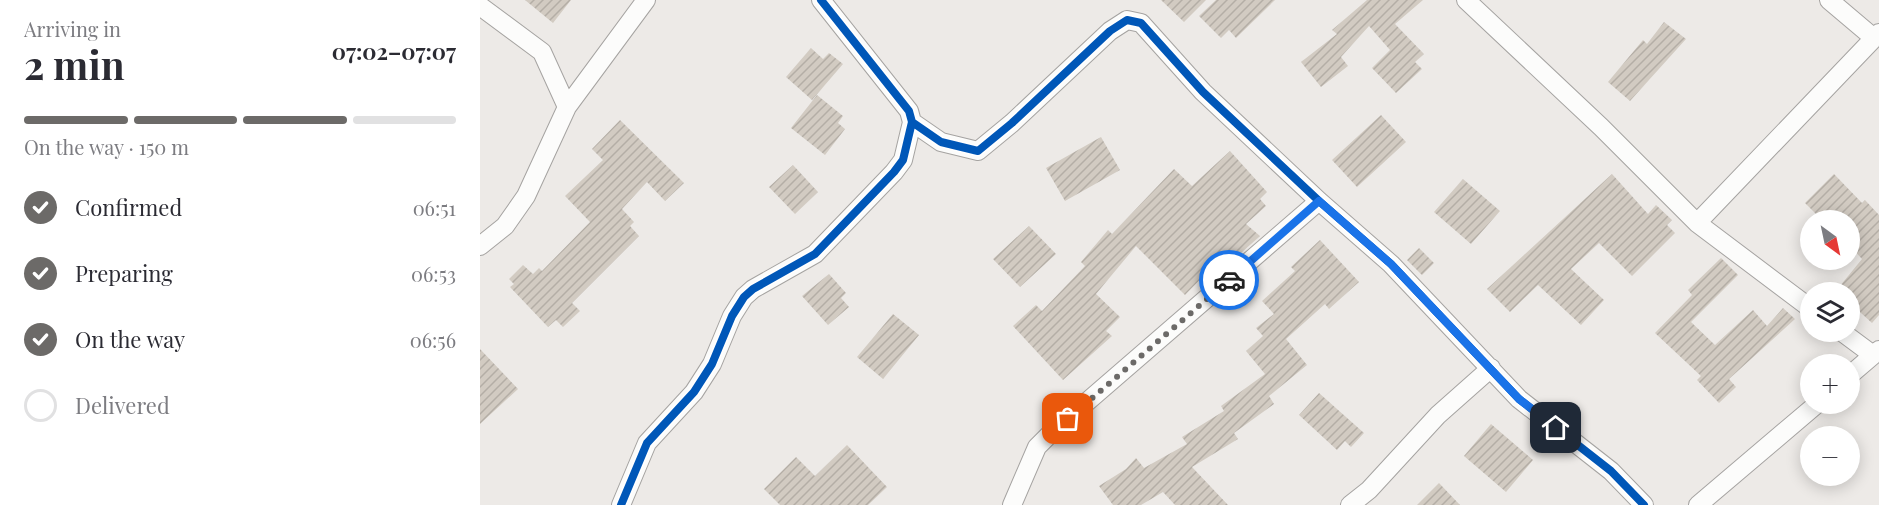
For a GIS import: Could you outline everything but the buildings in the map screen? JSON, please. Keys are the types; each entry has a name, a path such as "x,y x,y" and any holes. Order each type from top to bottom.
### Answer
{"street":[{"path":"480,246 505,226 526,196 567,107 646,0"},
{"path":"621,505 647,443 694,392 712,364 732,316 744,297 753,289 815,254 835,236 903,160 912,122 909,111 821,0"},
{"path":"1466,0 1697,223 1800,300"},
{"path":"1697,223 1876,36 1829,0"},
{"path":"480,6 542,52 567,107"},
{"path":"912,122 941,142 978,151 1012,123 1110,31 1127,20 1141,23 1203,92 1319,201 1391,264 1519,399 1611,471 1644,505"},
{"path":"1012,505 1032,456 1051,432 1319,201"},
{"path":"1859,342 1876,352 1860,366"},
{"path":"1350,505 1369,490 1438,415 1491,368"},
{"path":"1698,505 1804,414"}],"cycle path":[{"path":"621,505 647,443 694,392 712,364 732,316 744,297 753,289 815,254 903,160 912,122 909,111 821,0"},
{"path":"912,122 941,142 978,151 1012,123 1110,31 1127,20 1141,23 1203,92 1319,201 1391,264 1519,399 1611,471 1644,505"}],"way so far":[{"path":"1068,419 1229,280"}],"route":[{"path":"1229,280 1319,201 1391,264 1519,399 1556,428"}]}
